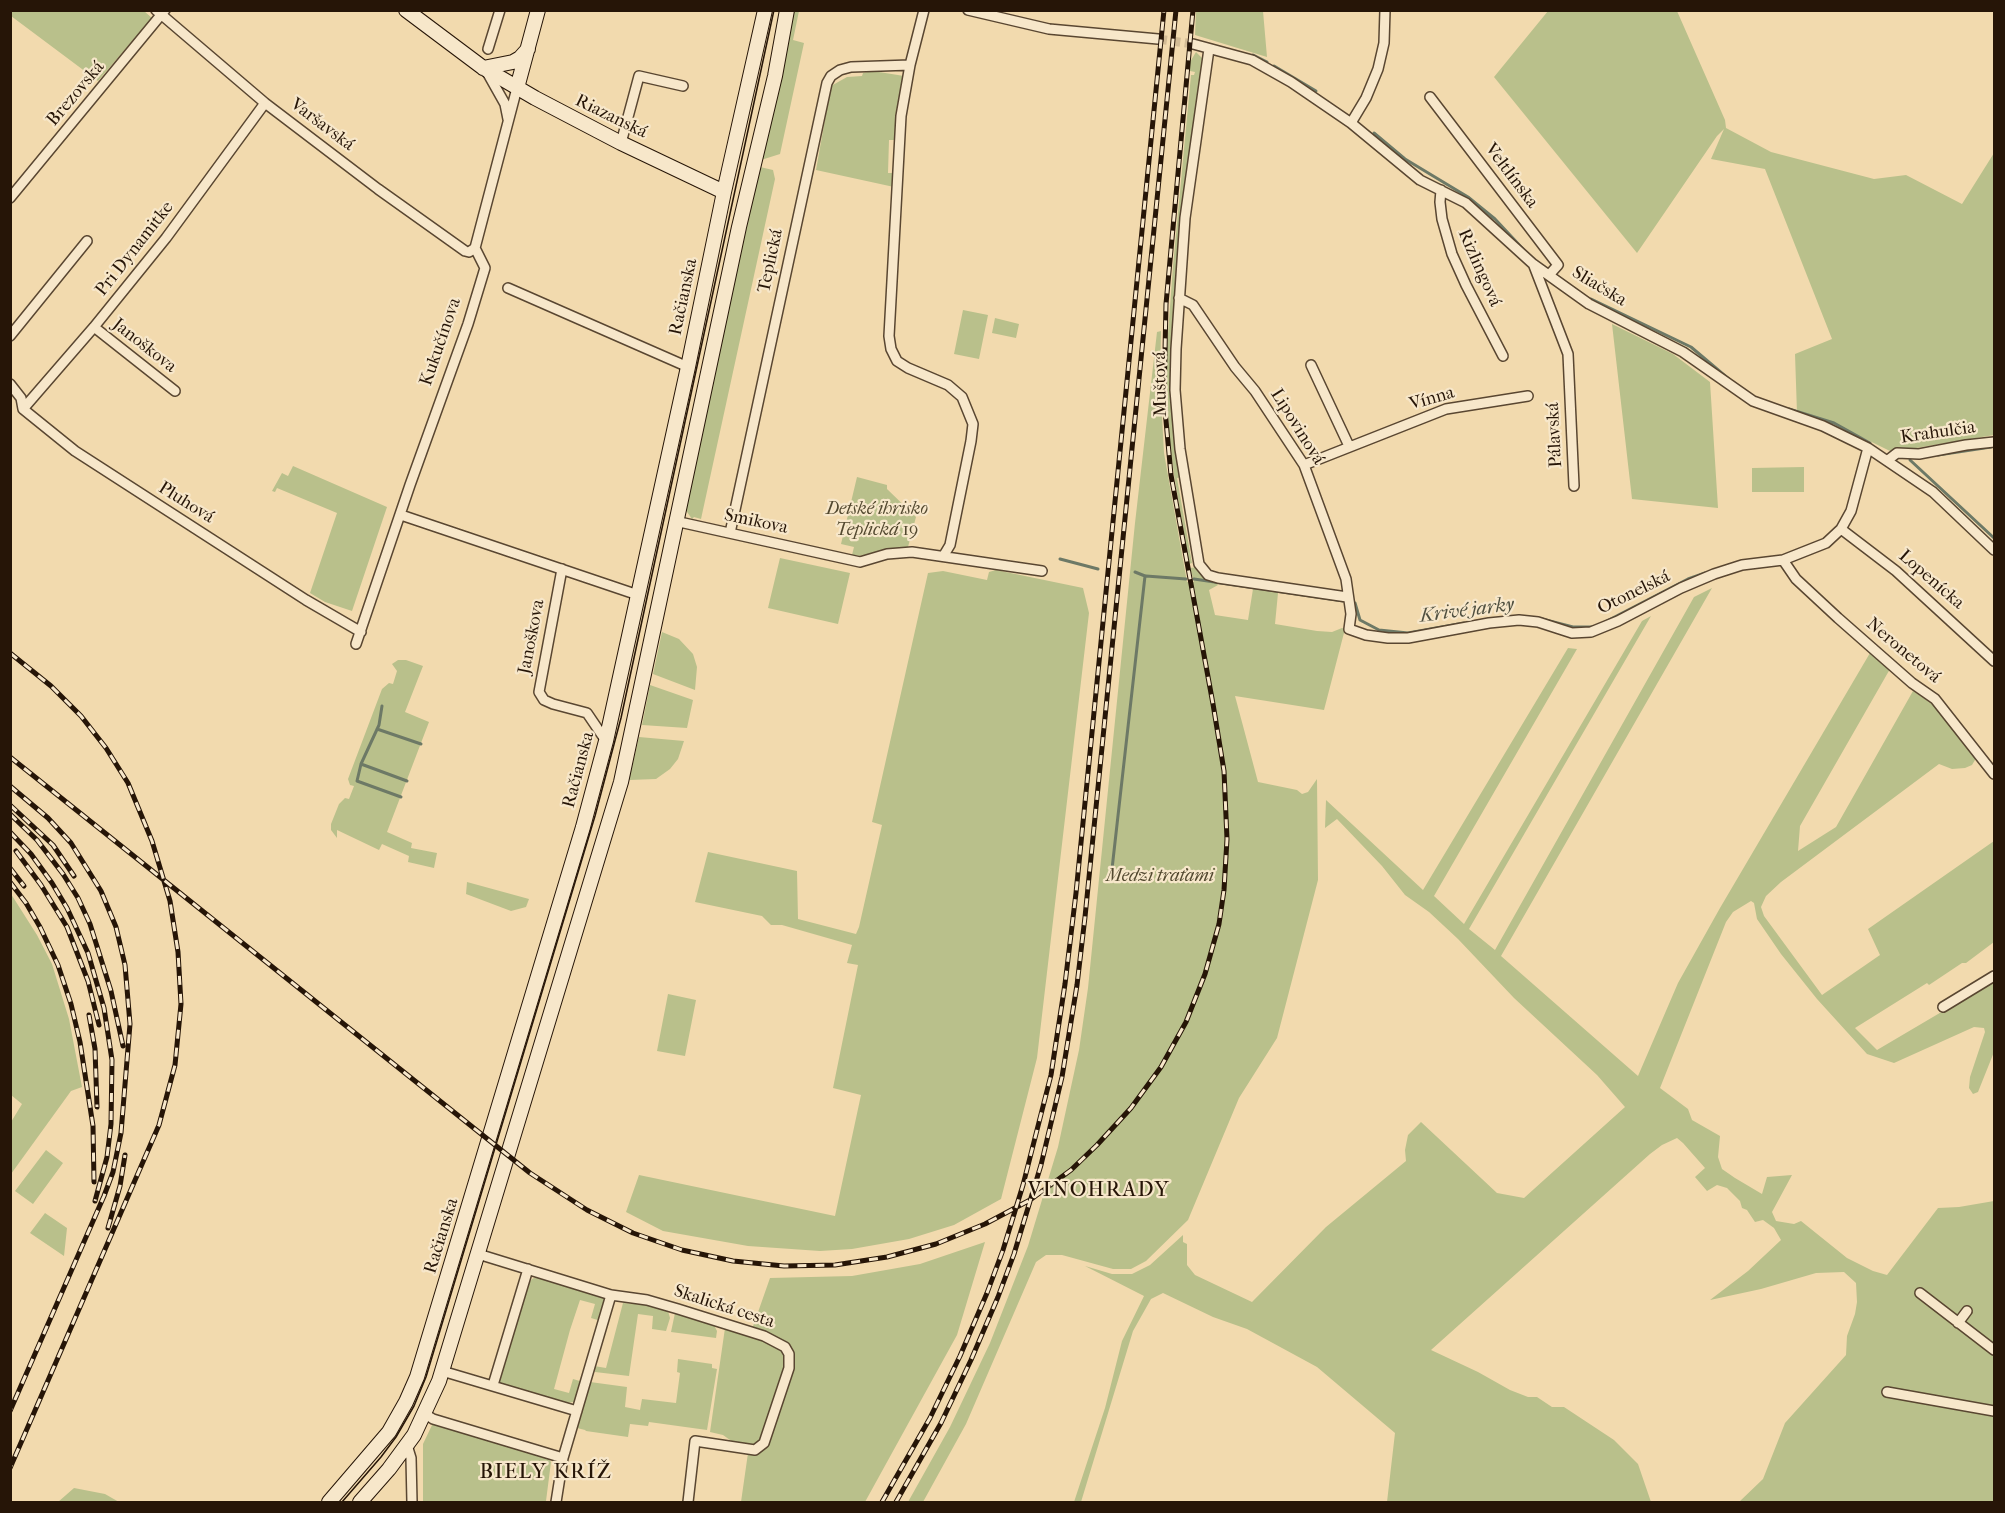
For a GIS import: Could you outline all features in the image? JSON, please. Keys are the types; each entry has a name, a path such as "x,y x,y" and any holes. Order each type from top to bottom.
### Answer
{"main road":[{"name":"Riazanská","path":"406,10 484,68 548,106 724,192"},
{"path":"517,88 538,10"},
{"name":"Račianska","path":"329,1503 389,1432 417,1377 566,882 606,741 765,10"},
{"path":"360,1503 407,1445 425,1414 442,1371 621,782 675,521 775,76 787,10"},
{"path":"484,68 513,62 528,50"}],"street":[{"path":"488,49 500,10"},
{"path":"924,10 910,65 901,117 889,336 891,349 897,362 948,385 962,397 973,424 950,545 944,555"},
{"path":"968,10 1049,29 1158,39"},
{"path":"1351,123 1366,98 1378,69 1384,43 1385,10"},
{"name":"Varšavská","path":"161,12 265,103 465,251 475,248"},
{"name":"Brezovská","path":"10,198 161,12"},
{"name":"Sliačska","path":"1193,45 1252,60 1271,70 1351,123 1411,173 1466,203 1533,264 1589,304 1683,352 1753,401 1823,426 1888,460 1933,492 1995,550"},
{"name":"Muštová","path":"1209,49 1185,218 1176,349 1180,449 1199,564 1208,575 1218,578 1347,597"},
{"name":"Teplická","path":"730,533 827,83 831,76 840,70 851,67 910,65"},
{"name":"Riazanská","path":"484,68 505,104 508,124"},
{"path":"621,143 639,76 683,86"},
{"path":"475,248 517,88"},
{"name":"Veltlínska","path":"1430,96 1558,265 1549,275"},
{"name":"Pri Dynamitke","path":"23,409 94,327 166,238 265,103"},
{"name":"Rizlingová","path":"1441,190 1442,219 1452,254 1503,356"},
{"path":"10,336 87,241"},
{"name":"Kukučínova","path":"356,644 468,324 485,268 475,248"},
{"name":"Pálavská","path":"1533,264 1568,354 1574,486"},
{"path":"508,288 688,367"},
{"name":"Lipovinová","path":"1179,298 1193,305 1234,367 1255,391 1304,465 1346,579 1351,614 1349,628"},
{"name":"Janoškova","path":"94,327 175,391"},
{"path":"1311,365 1349,446"},
{"name":"Pluhová","path":"10,384 21,398 23,409 69,446 306,600 361,632"},
{"name":"Vínna","path":"1304,465 1446,409 1528,396"},
{"name":"Krahulčia","path":"1888,460 1897,453 1919,454 1995,442"},
{"name":"Otonelská","path":"1349,628 1388,638 1408,638 1489,623 1519,620 1538,622 1572,633 1592,632 1714,574 1742,565 1783,560 1819,547 1841,530 1851,511 1868,448"},
{"path":"401,515 638,595"},
{"name":"Smikova","path":"675,521 860,562 887,554 912,552 1042,571"},
{"name":"Lopenícka","path":"1841,530 1896,571 1995,661"},
{"name":"Neronetová","path":"1783,560 1796,579 1838,618 1912,683 1935,699 1995,774"},
{"name":"Janoškova","path":"562,569 539,692 544,700 553,704 587,713 606,741"},
{"path":"1942,1007 1995,976"},
{"name":"Skalická cesta","path":"478,1254 611,1295 647,1300 678,1309 764,1336 785,1347 789,1354 789,1368 764,1443 755,1450 695,1441 688,1503"},
{"path":"493,1385 528,1269"},
{"path":"1920,1293 1995,1350"},
{"path":"556,1503 563,1458 611,1295"},
{"path":"1958,1323 1967,1311"},
{"path":"442,1371 577,1412"},
{"path":"1887,1392 1995,1411"},
{"path":"425,1414 433,1419 563,1458"},
{"path":"407,1445 411,1458 412,1503"}],"green space":[{"path":"10,11 144,11 152,18 98,81 11,16"},
{"path":"792,11 799,11 793,40 804,43 780,154 761,160"},
{"path":"1196,11 1263,11 1267,57 1195,35"},
{"path":"1548,11 1677,11 1725,120 1726,128 1771,152 1874,179 1906,175 1962,204 1994,153 1994,435 1892,452 1831,422 1797,413 1795,354 1832,339 1765,169 1711,159 1724,129 1637,253 1494,77"},
{"path":"1196,52 1202,58 1201,71 1182,218 1176,289 1182,477 1177,478 1192,563 1189,564 1169,437 1166,361 1191,75 1195,72 1190,71 1190,62"},
{"path":"873,71 904,76 895,117 898,118 897,140 889,140 888,173 895,173 894,187 816,170 831,86 847,77 862,76 863,73"},
{"path":"760,167 773,170 775,179 701,519 694,517 692,519 685,509 688,493"},
{"path":"963,310 988,315 979,359 954,354"},
{"path":"995,318 1019,324 1016,338 992,333"},
{"path":"1612,324 1673,354 1710,382 1718,508 1632,499"},
{"name":"Medzi traťami","path":"1161,331 1160,380 1164,453 1187,582 1194,582 1190,568 1198,567 1215,579 1218,585 1209,590 1215,615 1248,620 1253,589 1278,593 1275,624 1317,631 1332,632 1345,629 1324,710 1235,696 1258,782 1297,790 1302,794 1308,792 1317,779 1318,880 1277,1038 1239,1098 1188,1220 1146,1261 1131,1269 1113,1269 1062,1255 1046,1255 1036,1262 966,1424 923,1502 908,1502 950,1427 990,1343 1028,1246 1058,1147 1079,1050 1088,988 1135,523 1157,332"},
{"path":"293,466 387,507 352,611 325,602 310,593 337,513 277,488 275,492 272,491 282,473 288,476"},
{"path":"1804,467 1804,492 1752,492 1752,468"},
{"name":"Detské ihrisko Teplická 19","path":"857,477 887,485 887,489 916,517 908,547 859,556 852,555 854,547 841,544"},
{"path":"780,558 850,573 838,624 768,608"},
{"path":"996,570 1083,588 1089,613 1037,1058 1001,1199 954,1225 909,1239 852,1249 820,1251 748,1246 663,1231 626,1212 639,1175 835,1216 861,1095 833,1088 858,965 847,963 852,945 782,925 771,925 762,916 695,902 708,852 797,871 798,919 856,934 882,825 872,822 928,573 943,571 987,580 989,572"},
{"path":"1712,588 1501,956 1638,1076 1678,983 1870,653 1890,669 1800,826 1798,851 1836,827 1913,691 1935,706 1975,751 1975,760 1972,765 1952,769 1939,764 1781,882 1766,896 1761,907 1764,916 1822,995 1880,955 1868,929 1994,841 1994,942 1966,963 1962,963 1929,985 1927,983 1855,1028 1877,1050 1994,981 1994,1052 1978,1092 1973,1094 1969,1088 1970,1077 1985,1032 1984,1028 1974,1027 1894,1063 1867,1054 1817,999 1781,954 1757,919 1754,903 1751,901 1733,912 1726,922 1660,1088 1688,1109 1692,1120 1720,1136 1718,1157 1722,1169 1735,1178 1762,1194 1767,1177 1792,1175 1772,1212 1776,1221 1794,1224 1801,1221 1847,1258 1873,1271 1887,1275 1938,1208 1994,1201 1994,1502 1739,1502 1763,1479 1785,1423 1846,1355 1847,1336 1857,1302 1856,1283 1844,1272 1816,1273 1761,1289 1710,1300 1748,1271 1781,1240 1774,1228 1763,1220 1755,1222 1727,1188 1717,1185 1707,1191 1695,1177 1705,1168 1677,1138 1650,1154 1431,1350 1510,1390 1528,1397 1537,1397 1552,1407 1564,1407 1614,1440 1638,1464 1651,1502 1387,1502 1395,1433 1317,1367 1247,1329 1213,1317 1163,1293 1151,1299 1133,1331 1081,1502 1074,1502 1105,1408 1122,1341 1144,1296 1085,1266 1112,1274 1132,1274 1150,1265 1183,1235 1183,1242 1187,1244 1187,1265 1195,1275 1252,1302 1326,1227 1406,1161 1405,1150 1408,1135 1421,1122 1497,1193 1524,1198 1625,1107 1597,1075 1514,998 1458,939 1429,912 1405,895 1382,866 1337,819 1325,828 1326,800 1423,890 1568,648 1577,649 1434,896 1464,924 1642,621 1651,616 1469,929 1495,950 1694,597"},
{"path":"662,632 679,639 693,654 697,667 695,690 653,674"},
{"path":"398,660 406,660 423,666 405,712 429,722 387,832 412,843 411,848 437,853 434,868 408,862 409,856 382,844 379,850 337,830 337,838 331,830 339,804 345,798 349,799 354,786 350,785 348,779 382,689 389,683 393,684 397,671 392,664"},
{"path":"650,685 693,700 687,728 642,725"},
{"path":"639,737 684,741 678,759 670,769 656,779 629,780"},
{"path":"467,882 529,899 526,907 511,911 466,894"},
{"path":"11,894 52,964 69,1019 82,1087 71,1091 11,1174 11,1122 22,1104 11,1095"},
{"path":"668,994 696,1000 685,1056 657,1051"},
{"path":"46,1150 63,1163 33,1204 15,1191"},
{"path":"45,1213 67,1228 64,1256 30,1233"},
{"path":"985,1242 957,1335 865,1502 741,1502 748,1453 723,1435 710,1432 725,1328 750,1335 770,1278 852,1276 920,1264"},
{"path":"538,1276 600,1295 606,1302 601,1321 591,1318 595,1304 580,1300 570,1330 554,1389 569,1393 573,1379 583,1382 578,1400 574,1402 565,1403 497,1382 525,1288 532,1279"},
{"path":"623,1303 648,1305 668,1311 670,1318 666,1331 652,1329 653,1316 638,1314 629,1376 595,1372 594,1366 606,1368"},
{"path":"675,1313 714,1325 717,1331 716,1338 671,1332"},
{"path":"678,1359 712,1364 712,1368 717,1369 707,1430 649,1422 648,1426 630,1424 628,1437 577,1428 590,1382 627,1387 625,1407 640,1410 642,1399 676,1403 680,1373 677,1372"},
{"path":"433,1423 547,1457 551,1462 546,1501 423,1502 423,1444"},
{"path":"74,1488 105,1494 119,1502 58,1502"}],"waterway":[{"path":"1253,55 1267,62"},
{"path":"1274,66 1316,91"},
{"path":"1374,133 1405,159 1468,197 1495,219 1523,249"},
{"path":"1591,299 1691,347 1730,380"},
{"path":"1789,409 1834,423 1870,443"},
{"path":"1938,455 1991,447"},
{"path":"1910,460 1994,538"},
{"path":"1060,559 1098,569"},
{"path":"1112,869 1145,576 1135,572"},
{"name":"Krivé jarky","path":"1603,623 1688,579 1705,573"},
{"path":"1146,576 1186,579"},
{"name":"Krivé jarky","path":"1194,579 1344,601"},
{"name":"Krivé jarky","path":"1355,603 1360,620 1379,630 1408,633 1464,623"},
{"name":"Krivé jarky","path":"1542,619 1573,627 1594,627"},
{"path":"382,706 379,725 361,764 357,781 401,797"},
{"path":"377,729 421,744"},
{"path":"361,764 407,781"}],"tunnel":[{"path":"1158,39 1193,44"}],"tram line":[{"path":"342,1502 396,1437 414,1406 426,1377 595,816 621,718 774,10"}],"railway":[{"path":"882,1502 930,1418 987,1293 1023,1185 1051,1075 1076,893 1164,10"},
{"path":"896,1502 941,1423 998,1297 1014,1254 1041,1165 1062,1077 1085,917 1176,10"},
{"path":"10,757 530,1173 587,1210 633,1233 682,1250 733,1261 784,1266 835,1265 887,1257 936,1244 985,1224 1030,1200 1071,1170 1097,1145 1131,1108 1161,1067 1186,1022 1205,974 1219,924 1224,890 1227,839 1224,771 1171,475 1164,399 1166,304 1193,10"},
{"path":"10,653 51,686 81,716 106,748 128,783 152,841 170,901 178,952 181,1004 175,1065 159,1125 10,1468"},
{"path":"10,786 48,818 71,843 101,891 116,927 125,965 130,1024 121,1133 113,1172 10,1411"},
{"path":"10,805 53,845 74,876"},
{"path":"10,814 37,840 78,898 90,924 111,991 123,1046"},
{"path":"10,832 31,854 67,908 88,953 104,1008 112,1060 111,1124 107,1157 95,1201"},
{"path":"16,851 41,885 67,927 88,981 99,1025"},
{"path":"10,868 24,886"},
{"path":"10,882 40,927 58,965 71,1004 80,1042 93,1126 94,1182"},
{"path":"89,1015 95,1049 97,1107"},
{"path":"108,1228 120,1186 125,1155"}],"district":[{"name":"VINOHRADY","path":"1099,1191"},
{"name":"BIELY KRÍŽ","path":"546,1473"}]}
